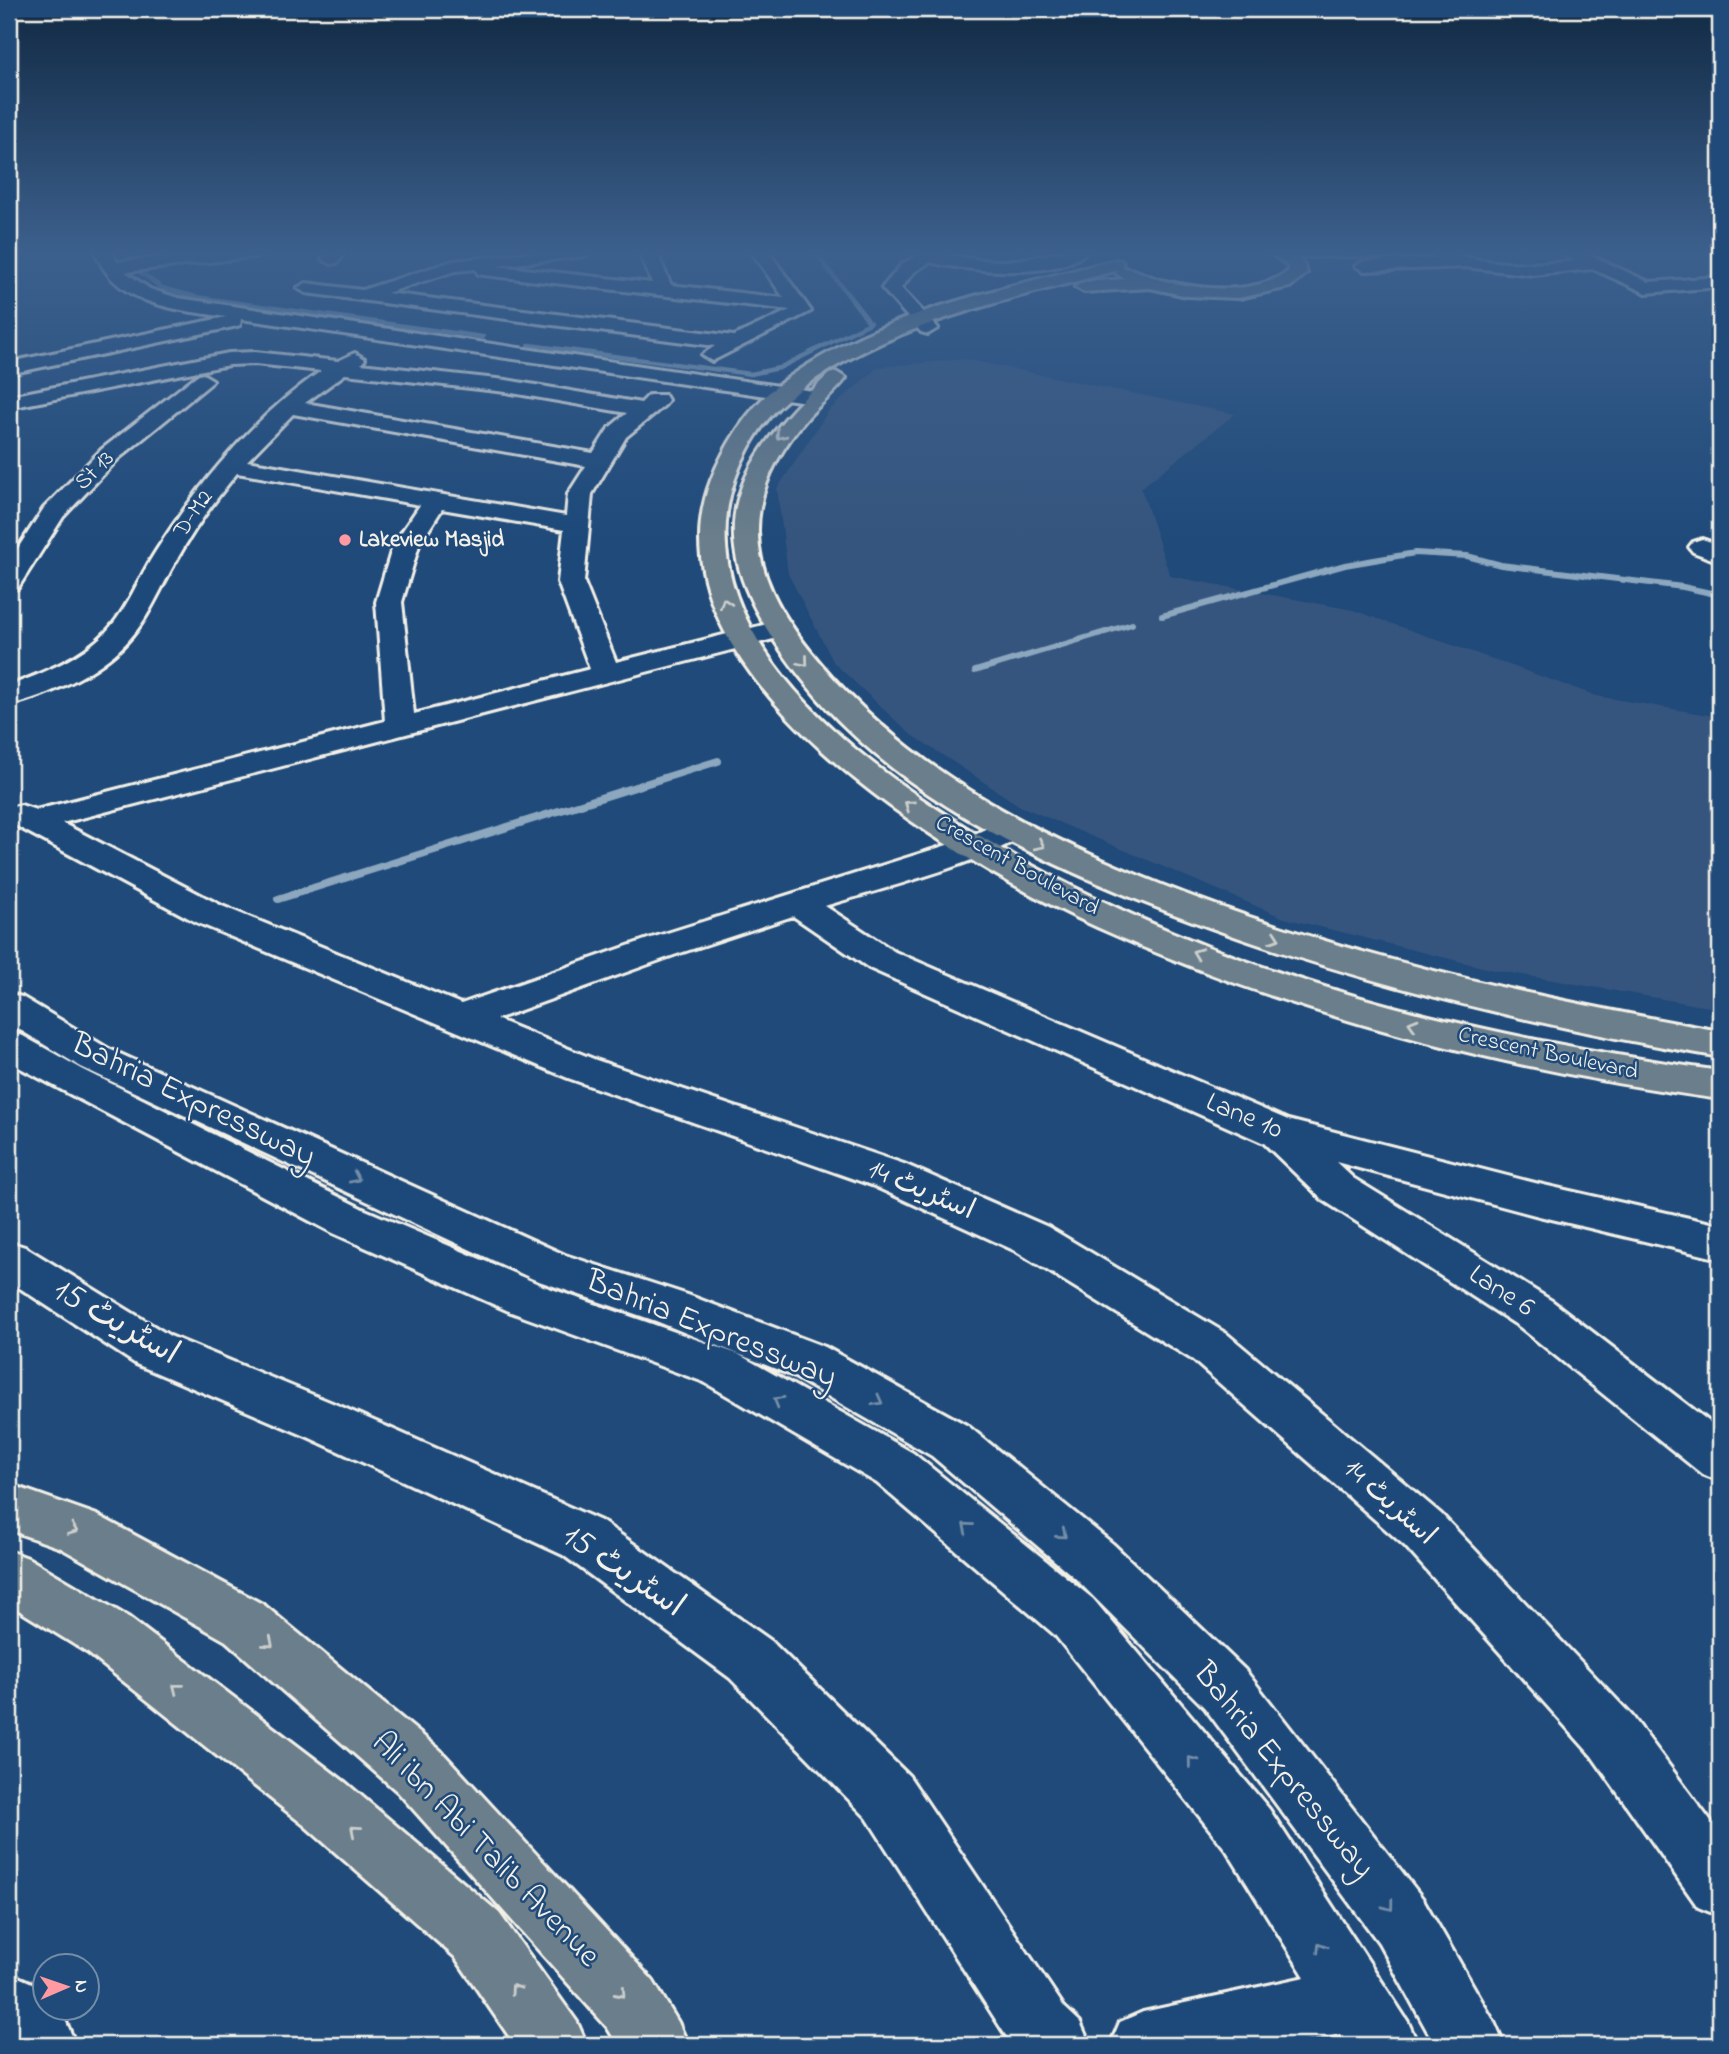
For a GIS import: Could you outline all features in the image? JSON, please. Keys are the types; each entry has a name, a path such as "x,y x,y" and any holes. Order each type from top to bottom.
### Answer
{"main road":[{"name":"Crescent Boulevard","path":"857,347 780,393 755,423 727,465 713,513 712,538 718,578 729,615 741,637 781,692 824,737 897,797 991,839 1284,941 1418,980 1584,1020 1720,1044"},
{"name":"Crescent Boulevard","path":"886,347 840,374 813,397 776,439 750,486 746,536 754,587 779,629 839,704 872,736 920,772 991,839 1077,902 1170,943 1335,1003 1438,1031 1546,1056 1720,1085"},
{"name":"Ali ibn Abi Talib Avenue","path":"9,1507 78,1531 245,1623 419,1771 630,2004 655,2045"},
{"path":"13,1584 108,1634 325,1804 477,1935 554,2045"}],"street":[{"path":"14,365 102,347"},
{"name":"D-M2","path":"9,696 79,663 114,640 138,611 167,554 217,480 231,464 275,418 342,366 377,347"},
{"path":"455,347 813,397"},
{"path":"491,352 500,347"},
{"path":"707,358 725,347"},
{"path":"9,402 229,359 255,358 506,386 645,410"},
{"path":"605,672 572,582 579,494 617,433 684,379"},
{"name":"St 13","path":"11,572 53,513 110,454 202,380"},
{"path":"290,407 599,461"},
{"path":"231,464 577,525"},
{"path":"400,726 389,602 406,545 435,500"},
{"path":"20,815 400,726 779,629"},
{"name":"اسٹریٹ 14","path":"20,815 209,914 582,1069 889,1175 1032,1239 1210,1347 1423,1530 1612,1736 1720,1885"},
{"path":"460,1018 661,947 800,905 991,839"},
{"name":"Lane 10","path":"800,905 882,960 1277,1132 1539,1200 1720,1242"},
{"name":"Bahria Expressway","path":"9,1006 95,1058 549,1266 672,1308 808,1361 950,1441 1094,1561 1225,1689 1401,1921 1471,2045"},
{"name":"Bahria Expressway","path":"9,1045 68,1079 348,1221 527,1299 721,1368 895,1468 1074,1617 1248,1830 1369,2022"},
{"name":"Lane 6","path":"1277,1132 1338,1189 1536,1314 1720,1459"},
{"name":"اسٹریٹ 15","path":"9,1259 153,1350 325,1422 582,1538 750,1659 888,1797 1041,2030 1057,2045"},
{"path":"9,2006 43,2045"},
{"path":"1143,2045 1369,2022"}],"shaded area":[{"path":"964,359 1235,414 1141,488 1170,576 1353,610 1597,696 1720,717 1720,1009 1494,970 1284,918 1020,806 909,733 834,663 788,574 777,489 829,410 878,367"}],"waterway":[{"path":"543,347 751,374 779,368 822,347"},
{"path":"1162,616 1345,565 1415,553 1467,556 1501,565 1683,587 1720,595"},
{"path":"975,671 1132,624"},
{"path":"278,899 718,761"}],"place":[{"name":"Lakeview Masjid","path":"345,540"}]}
